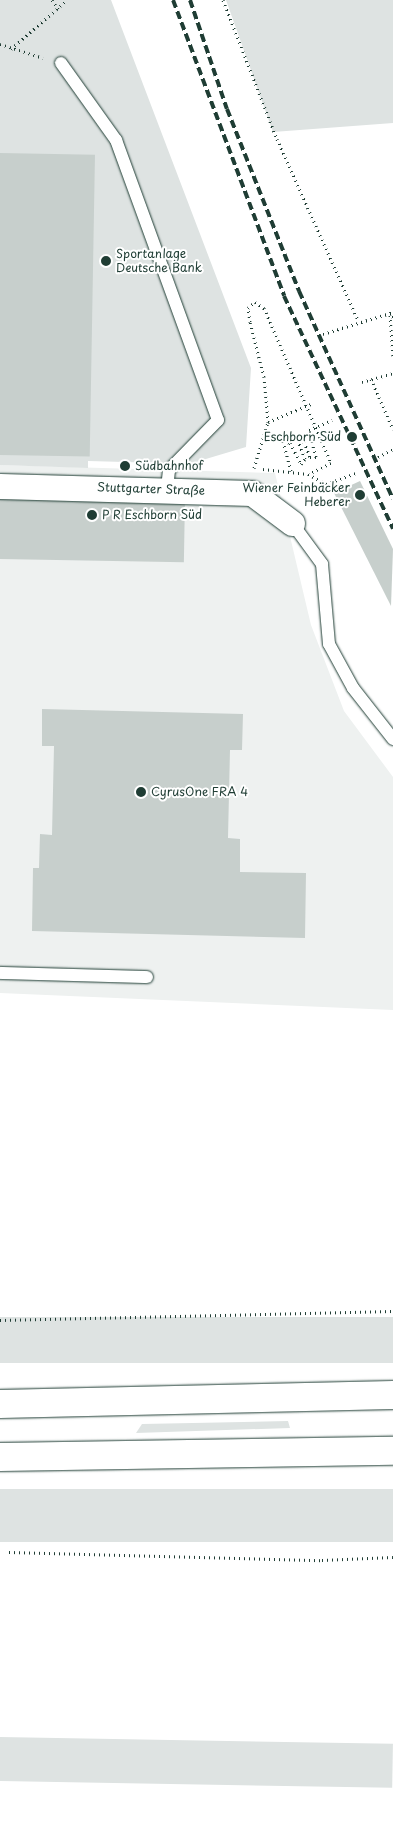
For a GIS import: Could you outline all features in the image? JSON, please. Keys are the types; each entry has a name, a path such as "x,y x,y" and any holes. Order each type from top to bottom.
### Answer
{"highway":[{"path":"0,1404 393,1395"},
{"path":"0,1457 393,1451"}],"street":[{"name":"Stuttgarter Straße","path":"0,486 167,488 252,493"},
{"path":"252,493 292,523"}],"lane":[{"path":"61,63 116,140 218,420 169,470 167,488"},
{"path":"292,523 322,564 329,644 353,688 393,739"},
{"path":"0,972 147,977"}],"path":[{"path":"52,0 58,10"},
{"path":"11,49 58,10 67,0"},
{"path":"224,0 277,139 358,320"},
{"path":"0,44 11,49 61,63"},
{"path":"252,493 254,469 268,422 264,377 248,308 255,302 264,308 331,463 308,474"},
{"path":"393,312 391,316 393,356"},
{"path":"323,334 358,320 391,316"},
{"path":"362,382 393,373"},
{"path":"372,379 393,429"},
{"path":"268,422 311,404"},
{"path":"291,471 283,441 290,443 301,464 304,460 296,436 302,437 310,456 316,457 309,430 332,420"},
{"path":"378,457 393,449"},
{"path":"254,469 308,474 326,484 357,473"},
{"path":"0,1320 393,1311"},
{"path":"8,1552 322,1560 393,1557"}],"shaded area":[{"name":"Sportanlage Deutsche Bank","path":"0,0 111,0 251,368 246,447 169,470 162,470 162,463 88,461 88,468 0,465"},
{"path":"226,0 393,0 393,123 273,132"},
{"path":"0,465 275,473 311,625 344,711 393,777 393,1010 0,993"},
{"path":"0,1317 393,1317 393,1363 0,1363"},
{"path":"288,1421 290,1428 136,1433 142,1424"},
{"path":"0,1489 393,1489 393,1542 0,1542"},
{"path":"0,1737 393,1744 392,1788 0,1781"}],"building":[{"path":"0,153 95,155 90,457 0,455"},
{"path":"360,481 393,549 391,606 334,493"},
{"name":"P R Eschborn Süd","path":"0,496 185,499 184,562 0,559"},
{"name":"CyrusOne FRA 4","path":"42,709 243,714 242,750 230,750 228,838 240,839 240,872 306,873 305,938 32,931 33,868 39,868 40,834 52,835 54,746 42,746"}],"railway":[{"path":"173,0 284,296 393,529"},
{"path":"190,0 227,109 299,291 393,499"}],"place":[{"name":"Sportanlage Deutsche Bank","path":"106,261"},
{"name":"Eschborn Süd","path":"352,437"},
{"name":"Südbahnhof","path":"125,466"},
{"name":"Wiener Feinbäcker Heberer","path":"360,495"},
{"name":"P R Eschborn Süd","path":"92,515"},
{"name":"CyrusOne FRA 4","path":"141,792"}]}
